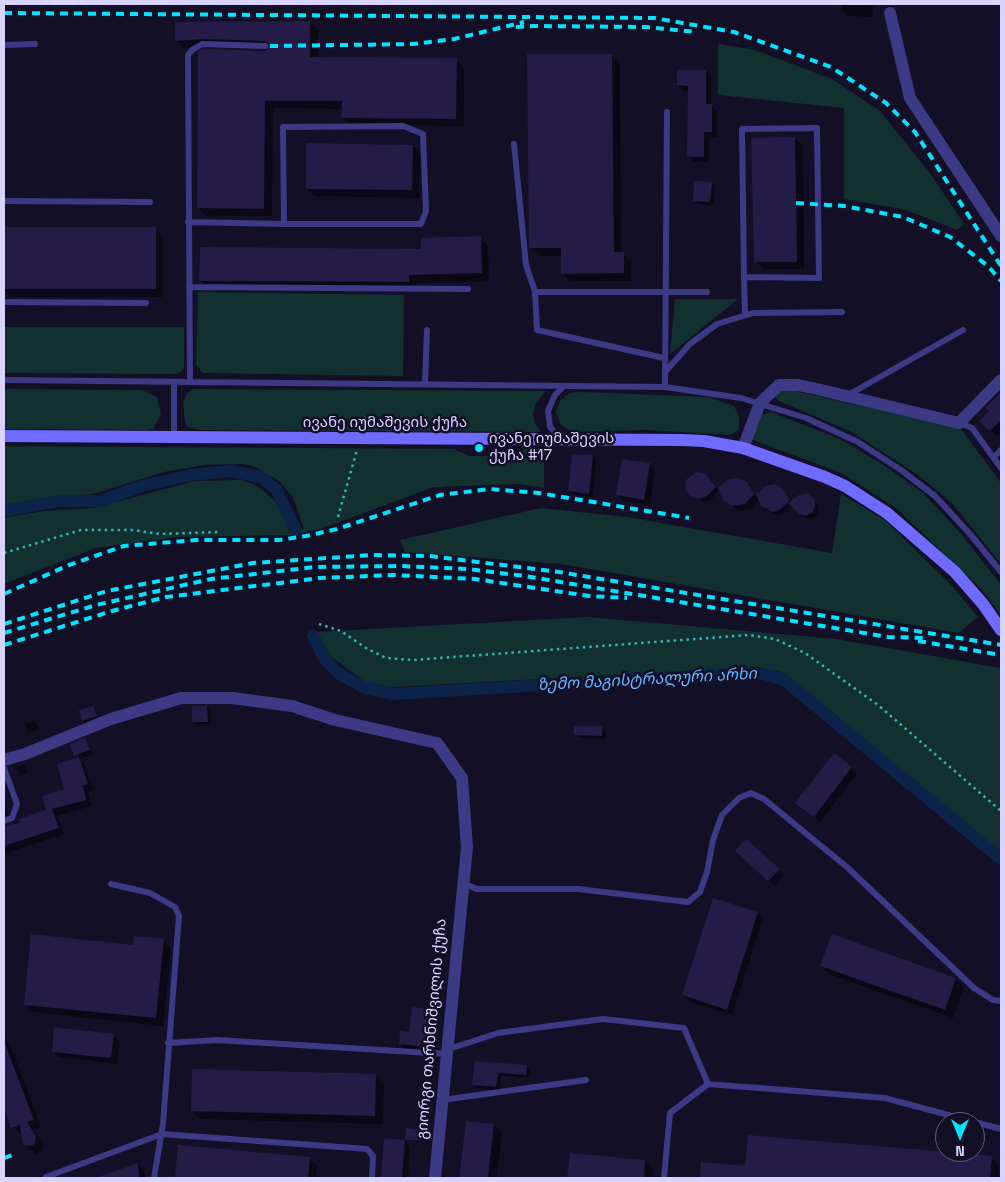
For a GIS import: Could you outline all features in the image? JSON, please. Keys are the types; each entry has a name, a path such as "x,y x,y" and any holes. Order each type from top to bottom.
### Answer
{"street":[{"path":"890,13 910,98 1001,236"},
{"path":"743,448 760,403 779,385 786,384 846,396 959,423 1001,380"},
{"name":"ივანე იუმაშევის ქუჩა","path":"4,436 563,441 683,440 743,448 845,486 887,513 955,572 983,604 1001,630"},
{"name":"გიორგი თარხნიშვილის ქუჩა","path":"4,760 25,754 112,719 181,698 232,698 292,706 335,720 437,742 462,778 467,847 462,883 435,1178"}],"lane":[{"path":"4,46 34,44"},
{"path":"190,382 188,55 202,44 265,46"},
{"path":"665,387 667,112"},
{"path":"188,222 284,224 420,224 426,211 423,134 403,126 283,127 284,224"},
{"path":"744,277 820,278 818,128 742,129 744,277 745,315"},
{"path":"514,144 526,265 535,292 536,330 664,358"},
{"path":"4,201 150,202"},
{"path":"189,287 468,289"},
{"path":"535,292 707,292"},
{"path":"4,302 146,303"},
{"path":"665,372 690,344 717,324 745,315 842,312"},
{"path":"425,383 427,330"},
{"path":"846,396 962,330"},
{"path":"4,380 665,387 760,403 815,422 858,442 900,470 935,496 970,534 1001,572"},
{"path":"174,382 174,438"},
{"path":"563,441 550,427 548,411 555,395 564,386"},
{"path":"959,423 972,428 1001,468"},
{"path":"994,457 1001,450"},
{"path":"4,768 16,804 12,818 4,821"},
{"path":"462,883 477,889 578,890 688,902 700,892 707,872 713,840 722,815 739,798 751,794 764,798 848,868 974,988 993,1000 1001,1001"},
{"path":"110,884 150,893 175,907 180,916 162,1134 154,1178"},
{"path":"168,1044 217,1040 446,1052 498,1033 603,1019 684,1028 708,1084"},
{"path":"442,1100 586,1080"},
{"path":"664,1178 670,1113 708,1084 885,1098 1001,1129"},
{"path":"46,1177 162,1134 367,1149 373,1156 372,1178"}],"path":[{"path":"338,516 360,439"},
{"path":"4,553 81,530 132,530 160,534 220,532"},
{"path":"319,624 341,630 366,648 386,658 413,660 749,635 776,639 805,653 878,705 1001,811"}],"green space":[{"path":"718,44 755,50 832,79 880,111 930,173 964,224 957,230 906,210 844,199 844,108 718,95"},
{"path":"198,292 404,295 403,376 203,373 196,365"},
{"path":"675,299 738,299 670,354"},
{"path":"4,327 184,327 184,368 178,374 4,373"},
{"path":"4,389 142,390 157,397 161,414 153,429 147,430 4,429"},
{"path":"194,389 546,391 536,403 533,413 535,424 541,432 200,430 187,427 185,421 183,402 187,393"},
{"path":"791,390 961,429 1001,483 1001,564 953,504 918,475 850,431 779,401 775,397 777,391"},
{"path":"570,393 709,397 734,406 739,416 739,429 731,435 647,430 571,432 561,425 556,412 560,400"},
{"path":"771,412 840,439 887,467 923,493 962,535 1001,585 1001,615 981,589 896,508 841,473 753,440 753,433 762,415"},
{"path":"4,446 454,449 469,456 513,456 526,448 544,449 544,488 518,484 434,487 320,529 290,535 176,537 96,548 4,584 4,518 43,511 94,508 195,481 241,480 253,484 281,507 289,532 304,529 293,497 279,481 253,466 242,464 205,465 164,472 93,494 37,499 4,505"},
{"path":"841,494 885,520 952,586 978,617 959,633 561,564 405,552 400,540 541,508 627,517 832,553"},
{"path":"588,617 836,639 1001,668 1001,853 785,673 759,667 393,687 368,684 329,655 317,632"}],"building":[{"path":"310,21 310,57 457,58 456,119 341,118 342,101 265,101 264,209 197,208 198,52 203,49 265,51 270,46 265,41 202,39 175,41 175,22"},
{"path":"527,54 612,54 614,252 624,252 624,273 561,274 561,248 529,248"},
{"path":"677,70 706,70 706,104 712,104 712,132 704,132 704,157 687,157 688,86 677,85"},
{"path":"795,137 797,262 754,262 751,138"},
{"path":"306,143 413,145 412,190 306,189"},
{"path":"694,181 712,182 710,202 693,201"},
{"path":"4,227 156,227 156,289 4,289"},
{"path":"481,236 482,273 409,275 409,282 199,281 200,247 421,249 421,238"},
{"path":"1001,392 1001,420 990,431 979,421 989,411 985,408"},
{"path":"572,454 593,455 589,494 568,491"},
{"path":"622,459 650,463 644,500 616,495"},
{"path":"696,472 705,473 716,487 707,496 698,499 690,496 685,489 686,480"},
{"path":"738,478 747,482 754,494 745,504 731,506 723,500 718,488 729,479"},
{"path":"775,484 783,489 790,500 781,509 773,512 761,506 756,494 766,486"},
{"path":"807,493 815,500 815,507 812,513 805,516 798,513 788,503 799,495"},
{"path":"93,706 97,716 82,721 79,710"},
{"path":"192,706 207,706 208,722 192,722"},
{"path":"574,726 602,726 602,736 574,735"},
{"path":"85,738 90,750 74,756 70,744"},
{"path":"834,753 852,767 814,817 795,803"},
{"path":"79,757 88,784 83,785 86,800 52,809 59,828 4,846 4,828 20,822 19,819 46,810 42,796 64,789 57,764"},
{"path":"746,839 780,869 768,881 735,851"},
{"path":"713,898 758,912 727,1010 682,995"},
{"path":"31,934 133,945 134,936 164,939 156,1018 24,1005"},
{"path":"832,934 956,978 945,1010 820,966"},
{"path":"412,1007 431,1009 427,1047 399,1044 400,1031 409,1032"},
{"path":"54,1027 114,1034 111,1058 52,1052"},
{"path":"4,1041 34,1120 27,1122 36,1136 35,1144 31,1146 23,1145 20,1125 11,1128 4,1108"},
{"path":"475,1061 527,1065 526,1075 498,1073 496,1087 472,1085"},
{"path":"192,1069 376,1074 375,1116 191,1111"},
{"path":"466,1121 494,1124 488,1178 459,1178"},
{"path":"406,1128 421,1130 420,1141 405,1140"},
{"path":"748,1135 935,1151 935,1162 985,1162 985,1155 992,1156 990,1178 700,1178 701,1162 745,1166"},
{"path":"384,1138 405,1140 402,1178 381,1178"},
{"path":"178,1145 310,1157 308,1178 175,1178"},
{"path":"570,1153 645,1160 644,1178 567,1178"},
{"path":"138,1163 139,1178 98,1178 98,1177"}],"waterway":[{"name":"ზემო მაგისტრალური არხი","path":"4,511 59,501 101,501 142,486 192,475 230,471 261,477 276,489 296,530"},
{"name":"ზემო მაგისტრალური არხი","path":"313,636 324,658 338,673 365,688 394,694 728,674 763,674 783,679 1001,859"}],"railway":[{"path":"4,13 654,18 734,32 831,67 886,103 915,132 1001,266"},
{"path":"270,46 413,44 454,39 524,22"},
{"path":"516,27 646,27 696,32"},
{"path":"796,203 844,206 903,217 950,237 988,266 1001,281"},
{"path":"4,594 69,565 124,546 196,540 279,540 306,536 337,529 440,495 490,489 539,493 689,518"},
{"path":"4,624 107,591 253,563 372,555 430,556 559,572 1001,645"},
{"path":"4,633 96,605 211,579 315,567 400,566 468,569 525,576 888,637 926,638"},
{"path":"4,645 112,611 166,597 320,578 394,575 475,579 589,596 627,598"},
{"path":"918,641 1001,655"},
{"path":"4,1158 15,1154"}],"place":[{"name":"ივანე იუმაშევის ქუჩა #17","path":"479,448"}]}
